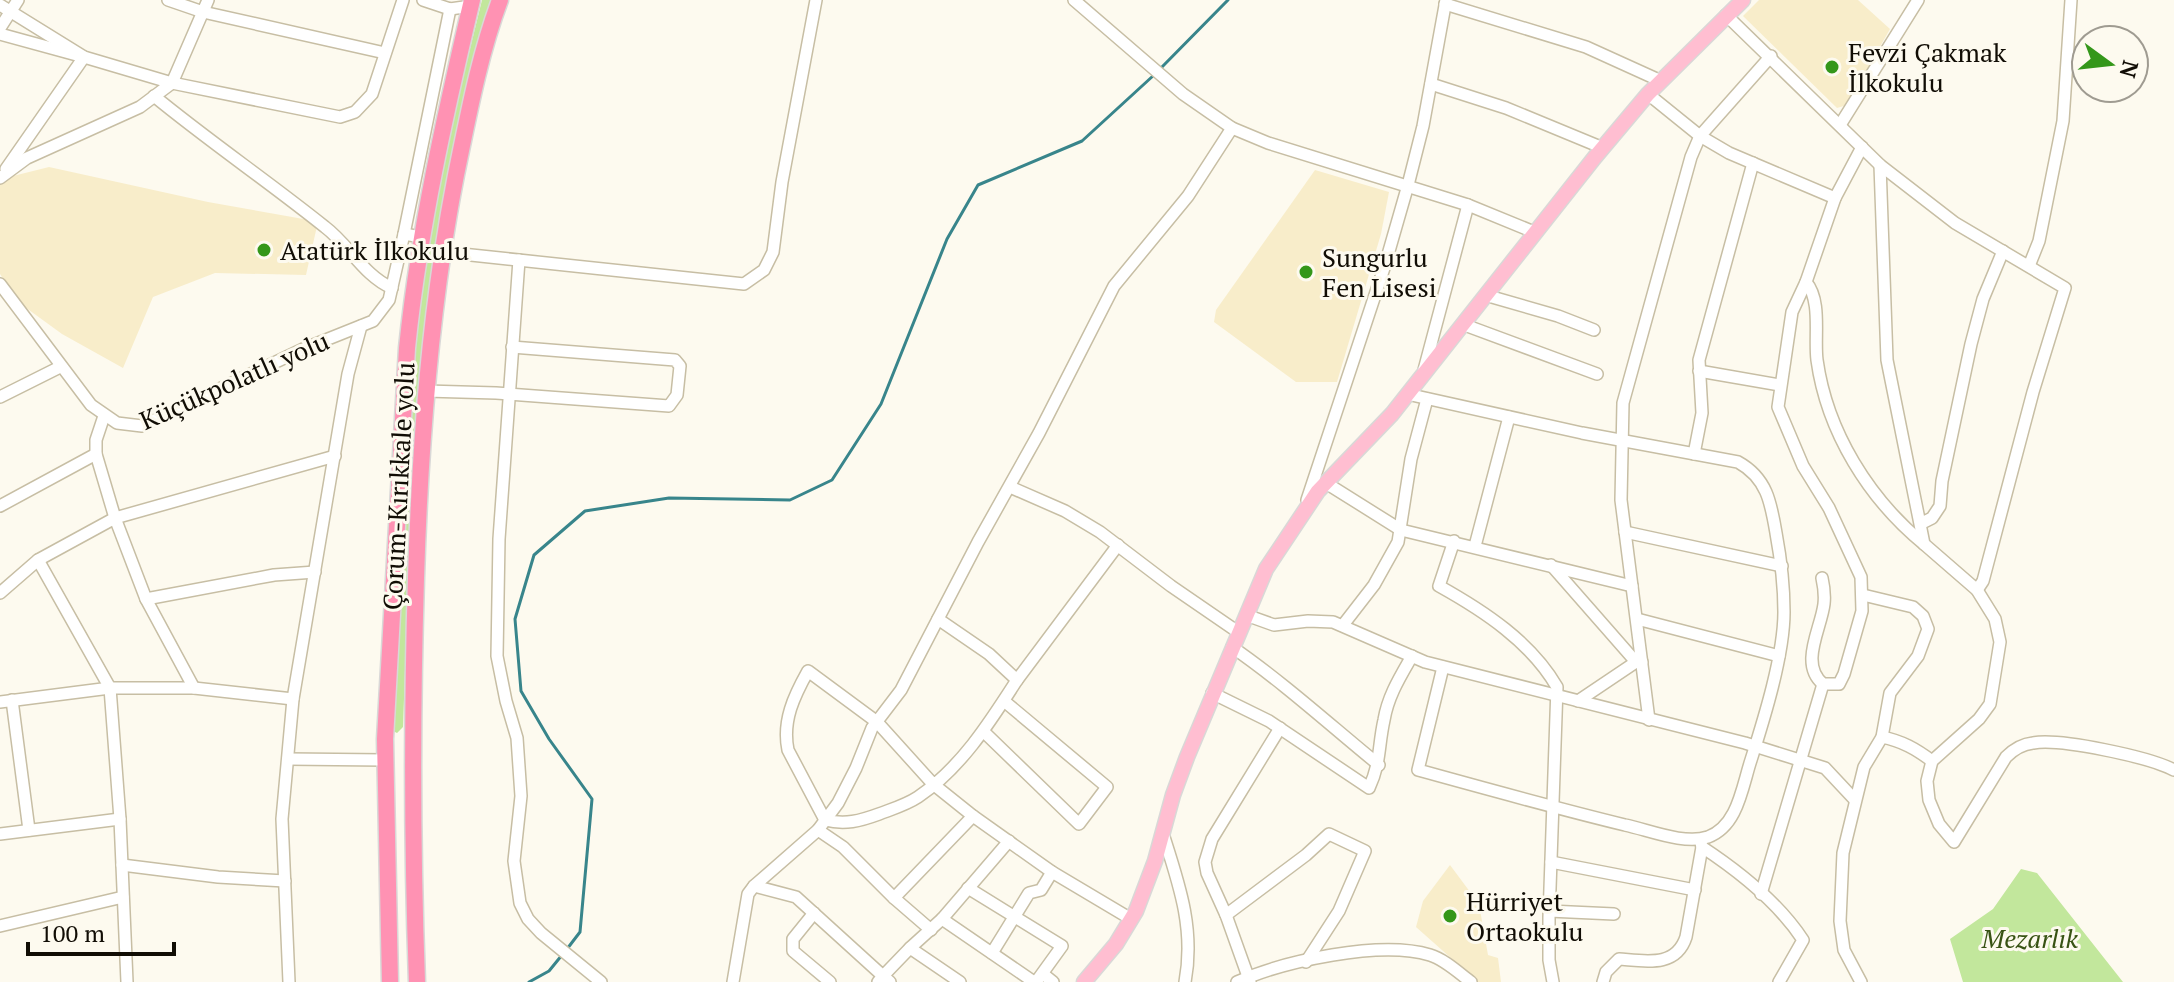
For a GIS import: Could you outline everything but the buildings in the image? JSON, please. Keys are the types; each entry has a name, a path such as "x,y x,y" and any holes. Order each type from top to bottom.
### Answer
{"highway":[{"name":"Çorum-Kırıkkale yolu","path":"417,982 413,683 419,493 426,391 443,252 470,111 500,0"},
{"name":"Çorum-Kırıkkale yolu","path":"390,982 384,760 411,302 412,236 442,133 472,3"}],"main road":[{"path":"1084,982 1116,944 1131,919 1155,861 1173,795 1212,693 1266,569 1326,483 1392,414 1534,232 1648,94 1743,0"}],"street":[{"path":"18,0 5,8 0,31 172,83 340,117 355,112 376,87 403,0"},
{"path":"168,0 206,6 385,53"},
{"path":"423,0 450,9 472,3"},
{"path":"443,252 744,284 760,274 773,252 782,182 816,0"},
{"path":"1074,0 1157,68 1183,94 1232,128 1268,143 1468,205 1534,232"},
{"path":"1840,125 1918,0"},
{"path":"2029,266 2039,241 2063,121 2071,0"},
{"path":"1301,518 1331,433 1408,185 1446,2 1586,47 1661,81"},
{"path":"0,177 27,158 140,107 172,83 206,6"},
{"path":"5,8 84,57"},
{"name":"Küçükpolatlı yolu","path":"0,284 91,405 104,416 129,426 152,422 379,316 389,300 412,236 424,129 450,9"},
{"path":"1726,15 1880,165 1955,223 2065,288 2033,392 1983,581 1977,590"},
{"path":"1649,720 1639,662 1637,619 1621,500 1623,403 1687,171 1700,136 1771,56"},
{"path":"0,177 84,57"},
{"path":"1431,84 1506,108 1603,148"},
{"path":"1648,94 1700,136 1753,163 1835,198"},
{"path":"154,96 207,140 328,229 371,275 392,288"},
{"path":"733,982 745,902 754,886 822,825 838,803 877,722 901,690 1114,286 1188,196 1232,128"},
{"path":"424,129 442,133"},
{"path":"1822,578 1824,602 1812,653 1812,667 1816,678 1823,684 1839,684 1862,611 1861,577 1829,508 1803,466 1778,407 1792,312 1806,282 1835,198 1862,147"},
{"path":"1694,454 1702,413 1699,371 1703,339 1753,163"},
{"path":"1880,165 1887,360 1924,544"},
{"path":"1423,374 1468,205"},
{"path":"1922,523 1932,518 1940,506 1942,481 1971,344 1983,299 2003,251"},
{"path":"519,260 499,539 497,656 517,738 521,796 514,861 520,903 528,919 601,982"},
{"path":"1806,282 1811,288 1814,304 1817,359 1823,391 1835,427 1853,460 1903,527 1977,590 1992,612 1998,632 2000,652 1993,698 1979,719 1932,761 1927,781 1929,800 1939,824 1954,842 2006,757 2014,750 2034,743 2085,748 2154,762 2174,770"},
{"path":"1485,295 1594,330"},
{"path":"1462,324 1597,374"},
{"path":"289,982 282,819 293,699 352,356 361,326"},
{"path":"426,391 669,406 676,398 680,366 672,359 512,347"},
{"path":"0,397 60,367"},
{"path":"1699,371 1780,385"},
{"path":"1407,394 1738,462 1760,479 1770,501 1782,566 1784,615 1779,656 1732,819 1701,843 1685,941 1676,954 1661,962 1619,959 1606,972 1603,982"},
{"path":"1343,625 1391,559 1401,530 1411,459 1427,399"},
{"path":"104,416 96,440 96,454 115,518 146,599 194,688"},
{"path":"1475,546 1509,417"},
{"path":"0,506 96,454"},
{"path":"0,593 38,560 115,518 335,456"},
{"path":"1326,483 1401,530 1632,586"},
{"path":"1010,487 1065,511 1118,545 1238,632"},
{"path":"1625,532 1782,566"},
{"path":"1454,541 1439,586 1483,610 1511,634 1555,683 1558,695 1549,911 1549,960 1553,982"},
{"path":"822,825 860,821 908,802 933,784 984,732 1017,680 1118,545"},
{"path":"38,560 110,688 120,819 127,982"},
{"path":"1551,564 1639,662"},
{"path":"146,599 274,575 315,572"},
{"path":"1861,982 1844,950 1840,921 1843,853 1864,767 1882,737 1890,693 1918,656 1928,629 1923,616 1913,607 1863,595"},
{"path":"1246,615 1274,625 1333,622 1443,667 1755,747 1825,768 1855,800"},
{"path":"938,619 989,654 1017,680"},
{"path":"1637,619 1779,656"},
{"path":"1232,647 1291,689 1379,765"},
{"path":"1212,693 1280,728 1369,788 1379,765 1387,706 1412,656"},
{"path":"1578,701 1639,662"},
{"path":"1443,667 1418,770 1701,843 1786,915 1803,940 1779,982"},
{"path":"931,930 894,898 822,825 788,750 786,738 789,712 808,671 877,722 933,784 973,816 1052,872 1131,919"},
{"path":"1761,894 1823,684"},
{"path":"29,830 6,701 110,688 194,688 293,699"},
{"path":"984,732 1079,824 1107,787 1004,701"},
{"path":"1280,728 1212,839 1205,862 1226,915 1245,980 1260,972 1350,952 1409,950 1434,955 1471,982"},
{"path":"1882,737 1915,748 1932,761"},
{"path":"288,759 384,760"},
{"path":"894,898 973,816"},
{"path":"0,834 120,819"},
{"path":"1163,834 1182,892 1187,921 1188,981"},
{"path":"1226,915 1329,834 1365,851 1339,911 1306,962"},
{"path":"754,886 791,894 884,980 1009,841"},
{"path":"1551,862 1695,890"},
{"path":"122,865 218,877 285,881"},
{"path":"992,953 1029,893 1041,890 1052,872"},
{"path":"942,919 992,953 1041,980 1062,946 968,888"},
{"path":"0,926 123,897"},
{"path":"1549,911 1614,914"},
{"path":"814,913 793,939 793,951 830,982"},
{"path":"910,948 960,982"}],"shaded area":[{"name":"Fevzi Çakmak İlkokulu","path":"1759,0 1858,0 1890,29 1847,105 1837,108 1743,16"},
{"path":"49,167 208,202 309,220 317,226 306,275 215,273 153,297 123,368 62,334 18,302 0,274 0,185 5,178"},
{"name":"Sungurlu Fen Lisesi","path":"1315,170 1389,192 1381,234 1337,382 1296,382 1214,322 1216,310"},
{"name":"Hürriyet Ortaokulu","path":"1450,865 1479,904 1488,955 1498,958 1501,982 1478,982 1416,927 1423,901"}],"green space":[{"path":"482,0 493,0 446,190 433,263 409,556 403,727 397,733 393,731 404,502 417,329 435,204"},
{"name":"Mezarlık","path":"2021,869 2037,873 2123,982 1963,982 1950,939 1993,909"}],"waterway":[{"path":"1160,69 1228,0"},
{"path":"567,949 580,932 592,799 549,739 521,691 515,619 534,555 585,511 669,498 790,500 832,480 881,404 947,239 978,185 1082,141 1154,75"},
{"path":"529,982 549,971 562,955"}],"place":[{"name":"Fevzi Çakmak İlkokulu","path":"1832,67"},
{"name":"Atatürk İlkokulu","path":"264,250"},
{"name":"Sungurlu Fen Lisesi","path":"1306,272"},
{"name":"Hürriyet Ortaokulu","path":"1450,916"}]}
